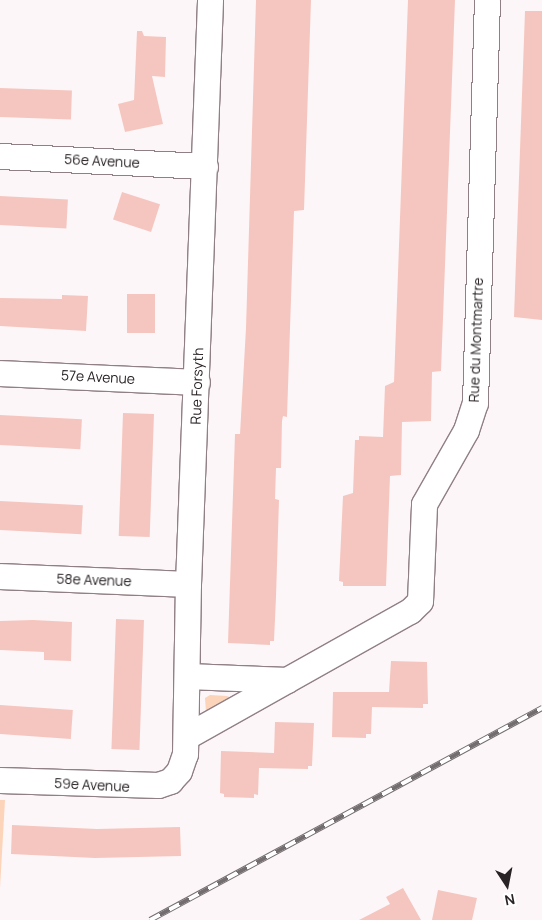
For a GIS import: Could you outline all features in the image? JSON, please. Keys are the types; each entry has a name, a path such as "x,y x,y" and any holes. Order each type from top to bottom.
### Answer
{"street":[{"name":"Rue Forsyth","path":"179,771 187,736 188,584 210,0"},
{"name":"Rue du Montmartre","path":"187,736 410,611 420,601 424,504 466,430 475,403 487,0"},
{"name":"56e Avenue","path":"0,156 205,166"},
{"name":"57e Avenue","path":"0,373 197,382"},
{"name":"58e Avenue","path":"0,576 188,584"},
{"path":"187,676 287,680"},
{"name":"59e Avenue","path":"0,780 142,787 170,781 179,771"}],"shaded area":[{"path":"210,695 231,698 206,712 205,698"},
{"path":"0,800 5,800 0,888"}],"building":[{"path":"256,0 311,0 304,210 294,211 287,417 283,416 282,421 281,468 276,468 275,499 279,500 276,597 274,641 270,641 270,645 228,643 235,434 240,434 246,328"},
{"path":"408,0 455,0 441,371 432,372 431,421 402,422 401,475 390,476 386,586 343,586 343,582 339,581 343,496 353,493 355,440 359,440 359,436 383,437 385,386 394,382"},
{"path":"525,11 542,11 542,320 514,317"},
{"path":"137,31 142,31 144,36 166,37 165,77 152,76 163,124 125,132 118,104 134,100"},
{"path":"0,88 72,91 71,119 0,117"},
{"path":"122,192 160,204 151,232 113,220"},
{"path":"0,196 68,200 66,229 0,225"},
{"path":"127,294 155,294 155,333 127,333"},
{"path":"62,295 88,296 86,331 0,326 0,298 62,299"},
{"path":"123,413 154,414 150,537 119,536"},
{"path":"0,415 82,419 80,449 0,445"},
{"path":"0,501 83,505 81,534 0,530"},
{"path":"116,619 144,620 139,750 111,749"},
{"path":"0,621 72,622 71,661 44,660 44,652 0,650"},
{"path":"391,661 427,662 428,704 423,704 423,708 372,707 371,734 366,734 366,738 332,737 333,692 389,692"},
{"path":"0,705 73,710 71,739 0,734"},
{"path":"275,722 314,723 312,766 308,766 308,769 259,768 258,795 254,794 254,798 224,797 224,794 220,793 221,751 274,753"},
{"path":"12,825 97,829 180,827 181,856 95,858 11,854"},
{"path":"403,888 421,920 359,920 390,904 386,897"},
{"path":"438,890 477,898 472,920 432,920"}],"railway":[{"path":"150,920 542,708"}]}
